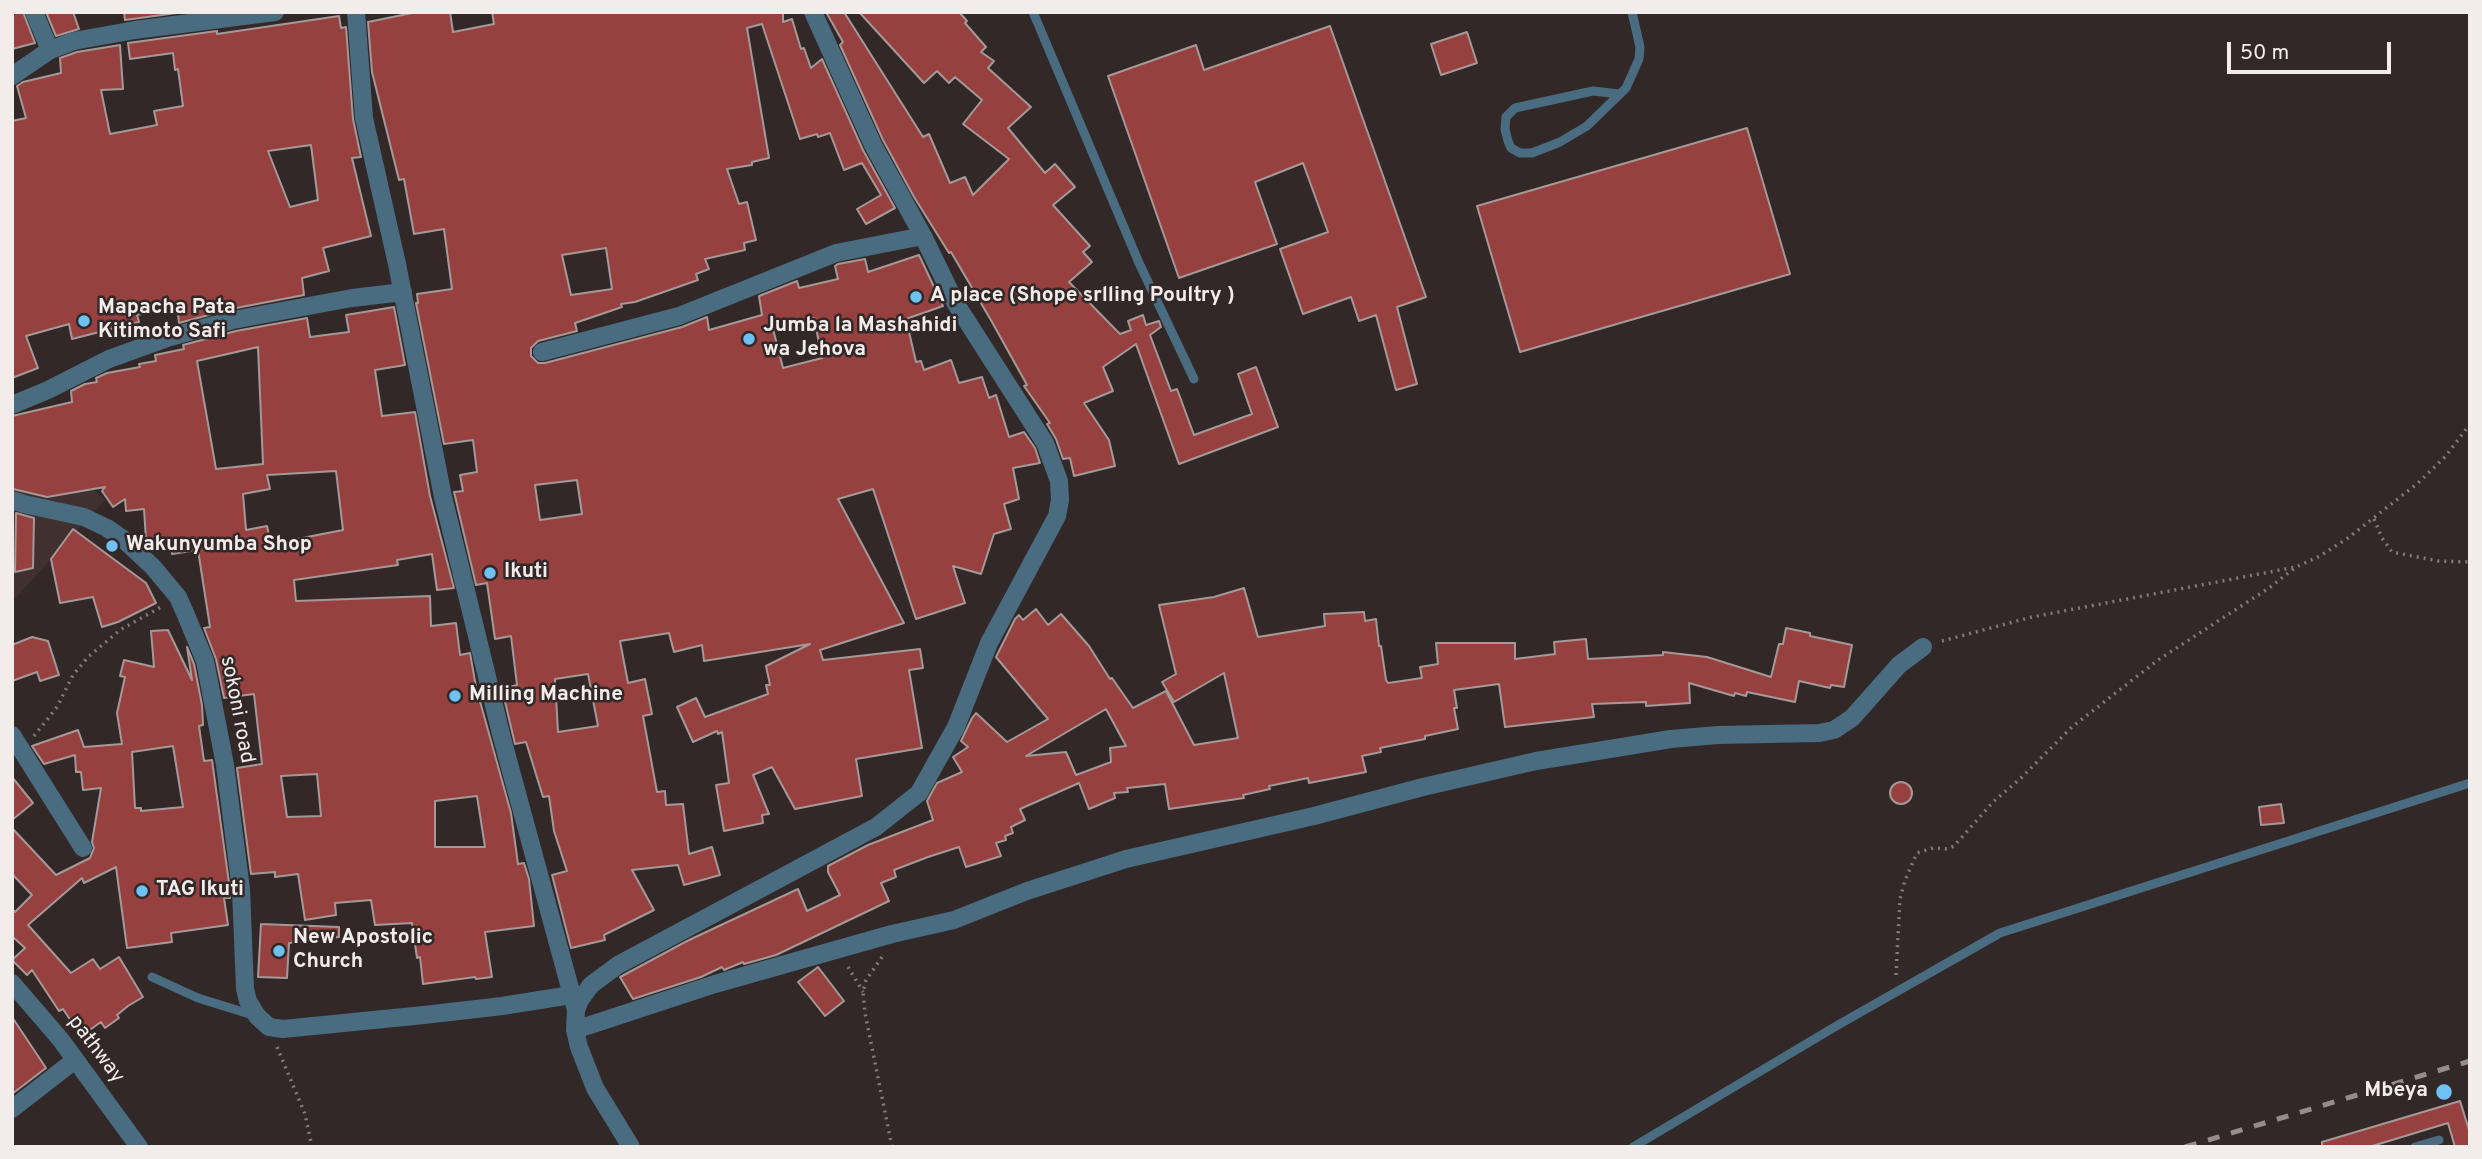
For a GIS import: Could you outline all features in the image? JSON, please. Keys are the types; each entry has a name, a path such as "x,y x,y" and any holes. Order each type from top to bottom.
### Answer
{"street":[{"path":"34,12 50,50"},
{"path":"12,76 63,44 99,36 275,12"},
{"path":"356,12 364,118 403,292 443,497 477,642 574,1002 579,1047 595,1088 631,1147"},
{"path":"263,1021 283,1029 502,1006 574,1002 618,965 876,827 919,793 956,727 1001,616 1057,516 1060,488 1045,443 956,304 923,236 873,145 813,12"},
{"path":"542,352 679,316 836,253 923,236"},
{"path":"12,405 109,359 170,337 233,320 352,298 403,292"},
{"name":"sokoni road","path":"12,500 24,505 84,517 107,528 142,556 177,597 198,641 214,699 242,889 245,989 248,1000 263,1021"},
{"path":"575,1030 715,984 954,920 1027,891 1126,859 1536,761 1671,739 1819,733 1834,730 1853,718 1899,665 1923,647"},
{"path":"17,743 83,848"},
{"name":"pathway","path":"12,983 75,1060 139,1147"},
{"path":"12,1109 75,1060"}],"lane":[{"path":"1033,12 1122,225 1194,379"},
{"path":"1619,94 1592,91 1515,108 1506,117 1505,129 1511,148 1520,153 1532,153 1560,142 1587,126 1626,88 1639,59 1639,37 1632,12"},
{"path":"1633,1147 2000,933 2470,783"},
{"path":"152,977 198,998 263,1021"},
{"path":"2415,1147 2439,1140"}],"path":[{"path":"1885,999 1898,968 1900,899 1917,853 1954,846 1993,802 2030,770 2072,727 2158,660 2269,588 2295,568 2320,556 2374,519 2445,457 2470,424"},
{"path":"2374,519 2392,552 2438,561 2470,562"},
{"path":"1923,647 2032,617 2295,568"},
{"path":"17,743 41,729 57,707 73,675 88,657 120,630 177,597"},
{"path":"892,1147 863,992 872,969 902,932"},
{"path":"831,951 850,970 863,992"},
{"path":"263,1021 305,1114 313,1147"}],"shaded area":[{"path":"12,411 105,500 12,602"}],"building":[{"path":"12,12 23,12 35,43 12,49"},
{"path":"46,12 73,12 79,29 56,36"},
{"path":"124,12 184,12 125,20"},
{"path":"417,12 450,12 453,32 494,24 492,12 783,12 783,22 792,19 801,49 804,48 811,68 822,59 863,150 895,208 866,224 857,209 881,195 862,163 844,170 830,133 800,139 762,24 747,28 769,158 752,162 752,165 727,169 739,204 747,202 756,240 744,243 745,250 705,259 709,269 696,274 698,280 635,302 621,304 622,307 575,323 577,331 538,341 531,348 531,356 538,363 545,363 682,327 707,317 709,330 762,315 759,296 797,281 799,288 838,279 835,266 838,264 865,259 868,272 919,255 943,306 906,319 916,362 921,361 924,370 951,360 959,383 982,377 989,398 996,395 1009,437 1024,432 1035,448 1040,463 1013,468 1019,499 1004,504 1011,529 994,534 981,574 953,566 965,603 916,619 873,489 838,499 904,623 820,650 823,660 920,649 923,668 909,670 922,748 856,759 862,796 795,809 772,767 753,775 769,814 762,815 763,823 724,831 716,785 729,783 722,732 718,734 717,731 693,742 677,707 696,698 705,717 768,694 766,685 770,685 766,666 810,644 704,661 702,645 674,652 669,633 620,641 628,683 645,679 652,714 643,716 657,792 665,791 666,805 683,804 689,854 712,847 720,875 684,885 678,865 632,870 654,910 604,935 605,940 571,948 552,875 567,871 554,831 549,796 543,797 526,742 515,744 502,689 517,685 511,636 495,639 487,583 476,585 454,492 463,491 460,475 477,472 473,440 444,444 416,303 417,294 452,289 444,229 414,234 404,179 399,180 372,72 368,22","holes":["606,248 612,289 571,295 562,255","814,318 822,358 783,368 773,329","577,480 582,514 540,520 535,485","588,674 598,726 558,732 555,679"]},
{"path":"826,12 844,12 923,137 929,134 950,183 965,177 973,195 1009,159 963,124 982,100 955,77 949,83 937,71 924,83 859,12 959,12 986,47 981,52 994,61 988,68 1031,107 1008,128 1045,173 1055,164 1075,187 1053,205 1090,246 1083,252 1092,262 1069,282 1120,334 1131,330 1128,321 1143,315 1146,325 1159,321 1161,327 1150,335 1171,391 1177,389 1194,435 1252,414 1238,374 1256,367 1278,427 1179,464 1136,344 1103,367 1113,391 1084,403 1109,440 1115,466 1074,476 1070,458 1063,459 1047,424 1050,423 1024,386 1027,385 992,322 951,252 949,253 914,197 883,140 840,45 843,42"},
{"path":"339,16 341,28 346,27 353,119 361,157 352,158 371,236 323,248 329,271 302,278 304,295 231,309 179,323 177,307 137,315 139,322 72,339 69,324 26,336 38,368 12,378 12,121 26,118 17,86 23,82 61,73 60,58 77,52 120,45 123,89 101,90 110,134 157,125 154,111 183,106 173,53 130,59 128,43 217,31 217,34","holes":["311,145 318,200 290,207 268,151"]},
{"path":"1330,26 1426,297 1397,307 1417,384 1396,390 1376,315 1359,321 1351,297 1303,314 1280,249 1328,232 1303,163 1255,182 1277,244 1179,278 1108,76 1196,45 1204,70"},
{"path":"1467,32 1477,63 1441,75 1431,44"},
{"path":"1747,128 1790,274 1520,352 1477,206"},
{"path":"394,307 405,365 375,370 382,416 415,412 430,496 454,588 437,590 432,554 397,560 398,565 294,580 296,601 430,596 431,626 456,623 460,655 470,653 476,687 511,813 518,864 524,863 529,879 534,926 485,932 492,977 423,984 412,923 375,925 371,900 335,903 336,915 305,920 298,874 275,877 275,872 251,874 237,768 262,764 254,694 224,698 216,659 204,628 210,627 198,550 172,554 170,538 146,540 144,509 126,511 125,499 113,507 102,491 105,487 47,497 13,489 12,485 12,416 72,402 71,391 97,382 96,378 156,361 155,355 184,349 183,345 236,331 307,318 310,337 349,332 346,315","holes":["258,347 263,464 216,469 197,361","336,471 343,530 271,544 267,526 246,530 243,494 270,489 267,475","317,774 321,816 287,817 281,776","477,796 485,847 435,847 435,801"]},
{"path":"16,513 34,518 33,568 15,572"},
{"path":"73,529 146,583 156,603 102,627 93,597 60,603 51,559"},
{"path":"1244,588 1258,637 1325,626 1324,614 1364,612 1365,621 1376,619 1388,683 1422,678 1420,667 1438,664 1436,643 1515,643 1515,659 1555,654 1554,642 1586,639 1588,659 1663,655 1663,652 1707,657 1771,677 1786,628 1852,645 1844,687 1831,685 1830,688 1799,681 1795,702 1747,692 1746,696 1735,693 1734,696 1689,683 1690,703 1646,706 1646,702 1592,704 1594,717 1505,727 1499,684 1454,690 1458,729 1380,748 1381,752 1362,756 1366,772 1309,783 1308,778 1269,786 1270,789 1243,795 1244,798 1169,809 1165,784 1127,788 1128,792 1114,793 1115,798 1089,809 1079,783 1020,809 1025,820 1011,827 1013,833 1005,836 1006,840 996,843 1001,856 966,867 959,847 894,870 896,877 881,883 889,901 776,955 744,964 743,962 724,970 722,967 701,977 633,999 620,977 687,941 798,889 807,911 840,895 828,872 828,866 868,845 933,820 927,801 937,783 962,772 953,757 968,747 961,741 976,713 1007,742 1048,719 996,657 1019,615 1023,620 1036,609 1048,625 1061,614 1089,646 1133,708 1166,691 1194,745 1238,738 1224,673 1174,702 1162,682 1176,674 1159,605 1214,597","holes":["1106,709 1126,746 1110,748 1111,762 1076,775 1066,752 1026,756"]},
{"path":"168,630 192,680 187,647 194,664 202,705 203,725 199,726 204,761 212,760 230,890 230,898 224,898 228,925 171,933 172,942 127,948 116,867 84,883 82,878 28,925 71,973 93,959 100,969 119,957 143,997 128,1006 117,1015 119,1018 105,1028 101,1022 81,1036 63,1009 59,1011 32,970 27,975 12,960 25,948 14,938 12,940 12,909 15,912 32,895 12,874 12,828 56,875 90,858 94,848 92,842 101,788 83,790 81,772 76,772 75,755 44,764 32,746 78,730 84,747 122,744 117,713 125,677 120,676 124,660 154,667 151,631","holes":["173,746 183,807 141,811 141,808 135,808 132,752"]},
{"path":"32,637 48,641 59,675 40,681 37,672 12,681 12,645"},
{"path":"12,777 33,803 12,820"},
{"path":"1901,782 1911,789 1912,793 1905,803 1901,804 1891,797 1890,793 1897,783"},
{"path":"2281,804 2284,823 2261,825 2259,807"},
{"name":"New Apostolic Church","path":"261,924 339,927 339,937 289,943 287,978 258,977"},
{"path":"818,967 844,1001 825,1016 798,982"},
{"path":"12,1017 46,1068 12,1094"},
{"path":"2460,1101 2470,1133 2470,1147 2455,1147 2448,1123 2369,1147 2322,1147 2322,1142"}],"railway":[{"path":"2185,1147 2470,1061"}],"place":[{"name":"A place (Shope srlling Poultry )","path":"916,297"},
{"name":"Mapacha Pata Kitimoto Safi","path":"84,321"},
{"name":"Jumba la Mashahidi wa Jehova","path":"749,339"},
{"name":"Wakunyumba Shop","path":"112,546"},
{"name":"Ikuti","path":"490,573"},
{"name":"Milling Machine","path":"455,696"},
{"name":"TAG Ikuti","path":"142,891"},
{"name":"New Apostolic Church","path":"279,951"},
{"name":"Mbeya","path":"2444,1092"}]}
